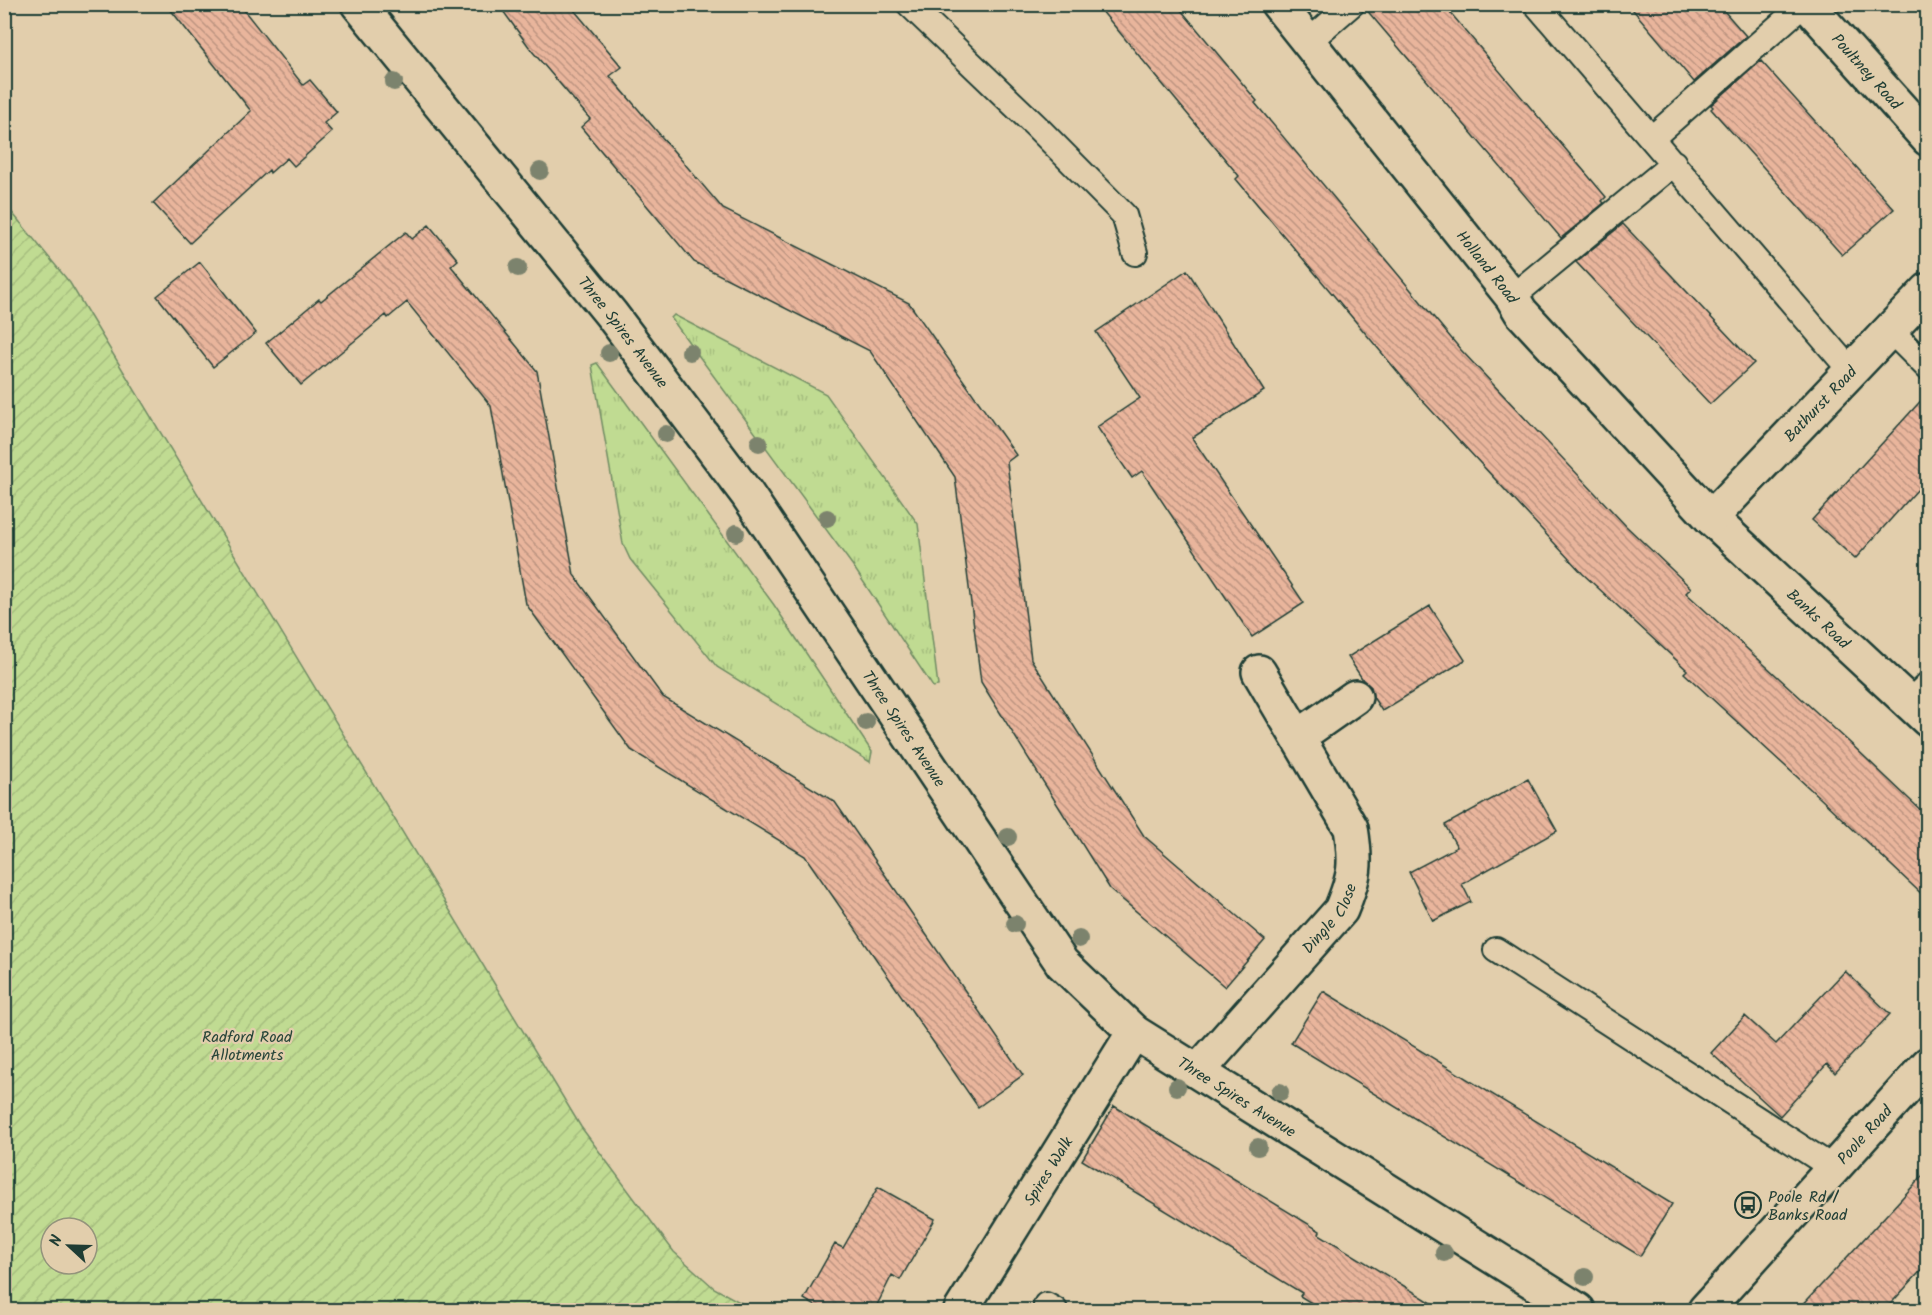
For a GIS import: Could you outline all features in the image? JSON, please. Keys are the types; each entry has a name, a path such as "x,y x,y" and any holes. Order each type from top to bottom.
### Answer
{"street":[{"name":"Three Spires Avenue","path":"358,4 611,315 740,484 1062,963 1134,1032 1578,1311"},
{"name":"Holland Road","path":"1278,4 1512,297 1521,312 1711,518"},
{"name":"Poultney Road","path":"1805,4 1928,139"},
{"name":"Bathurst Road","path":"1711,518 1928,290"},
{"name":"Banks Road","path":"1711,518 1922,702"},
{"name":"Dingle Close","path":"1198,1071 1341,910 1353,881 1355,854 1351,828 1259,672"},
{"path":"1298,737 1355,697"},
{"name":"Spires Walk","path":"961,1311 1134,1032"},
{"name":"Poole Road","path":"1705,1311 1928,1064"}],"lane":[{"path":"909,4 1036,126 1124,215 1135,253"},
{"path":"1308,42 1352,4"},
{"path":"1536,4 1851,371"},
{"path":"1652,138 1805,4"},
{"path":"1512,297 1674,164"},
{"path":"1890,330 1928,368"},
{"path":"1496,950 1833,1168"}],"green space":[{"name":"Radford Road Allotments","path":"5,204 70,283 581,1127 674,1252 714,1288 754,1310 5,1310"},
{"path":"674,315 826,394 918,524 938,686 933,687 853,566 671,318"},
{"path":"597,363 774,605 872,752 870,762 717,667 630,559 623,544 592,365"}],"building":[{"path":"166,4 239,4 303,85 310,80 337,112 324,123 332,132 294,166 287,158 270,173 269,170 190,243 153,203 251,111"},
{"path":"498,4 569,4 622,67 610,76 723,209 909,303 1016,455 1007,462 1031,659 1144,836 1265,940 1225,987 1110,889 981,682 955,477 870,351 694,262 581,127 590,119 532,51"},
{"path":"1096,4 1176,4 1257,101 1255,103 1461,350 1626,526 1691,588 1686,593 1928,817 1928,900 1684,673 1687,670 1583,574 1418,396 1236,179 1239,176"},
{"path":"1366,4 1443,4 1606,197 1602,201 1604,203 1561,238 1365,8"},
{"path":"1628,4 1718,4 1746,36 1694,82"},
{"path":"1761,61 1894,209 1842,255 1711,109 1713,107 1711,105"},
{"path":"1623,224 1754,363 1710,404 1576,262"},
{"path":"429,225 458,260 451,266 537,371 574,575 663,697 835,802 1023,1075 978,1107 805,856 631,750 526,604 491,406 407,302 388,318 386,315 301,385 266,343 406,232 412,239"},
{"path":"200,262 256,333 213,367 157,296"},
{"path":"1187,270 1264,391 1192,438 1304,603 1252,637 1142,471 1132,478 1097,427 1140,398 1096,332"},
{"path":"1928,393 1928,478 1855,559 1812,520"},
{"path":"1430,606 1465,660 1382,711 1373,697 1371,687 1363,680 1348,657"},
{"path":"1528,779 1557,831 1462,884 1471,902 1433,921 1409,872 1457,847 1445,825"},
{"path":"1845,971 1890,1014 1835,1073 1827,1064 1780,1116 1711,1053 1745,1016 1776,1044"},
{"path":"1323,991 1672,1204 1640,1256 1291,1043"},
{"path":"1114,1106 1320,1231 1319,1234 1445,1311 1324,1311 1300,1296 1302,1293 1082,1160"},
{"path":"1928,1170 1928,1263 1884,1311 1797,1311"},
{"path":"878,1187 935,1219 900,1280 892,1275 874,1311 824,1311 804,1299 835,1244 843,1248"}],"place":[{"name":"Poole Rd / Banks Road","path":"1748,1205"}]}
